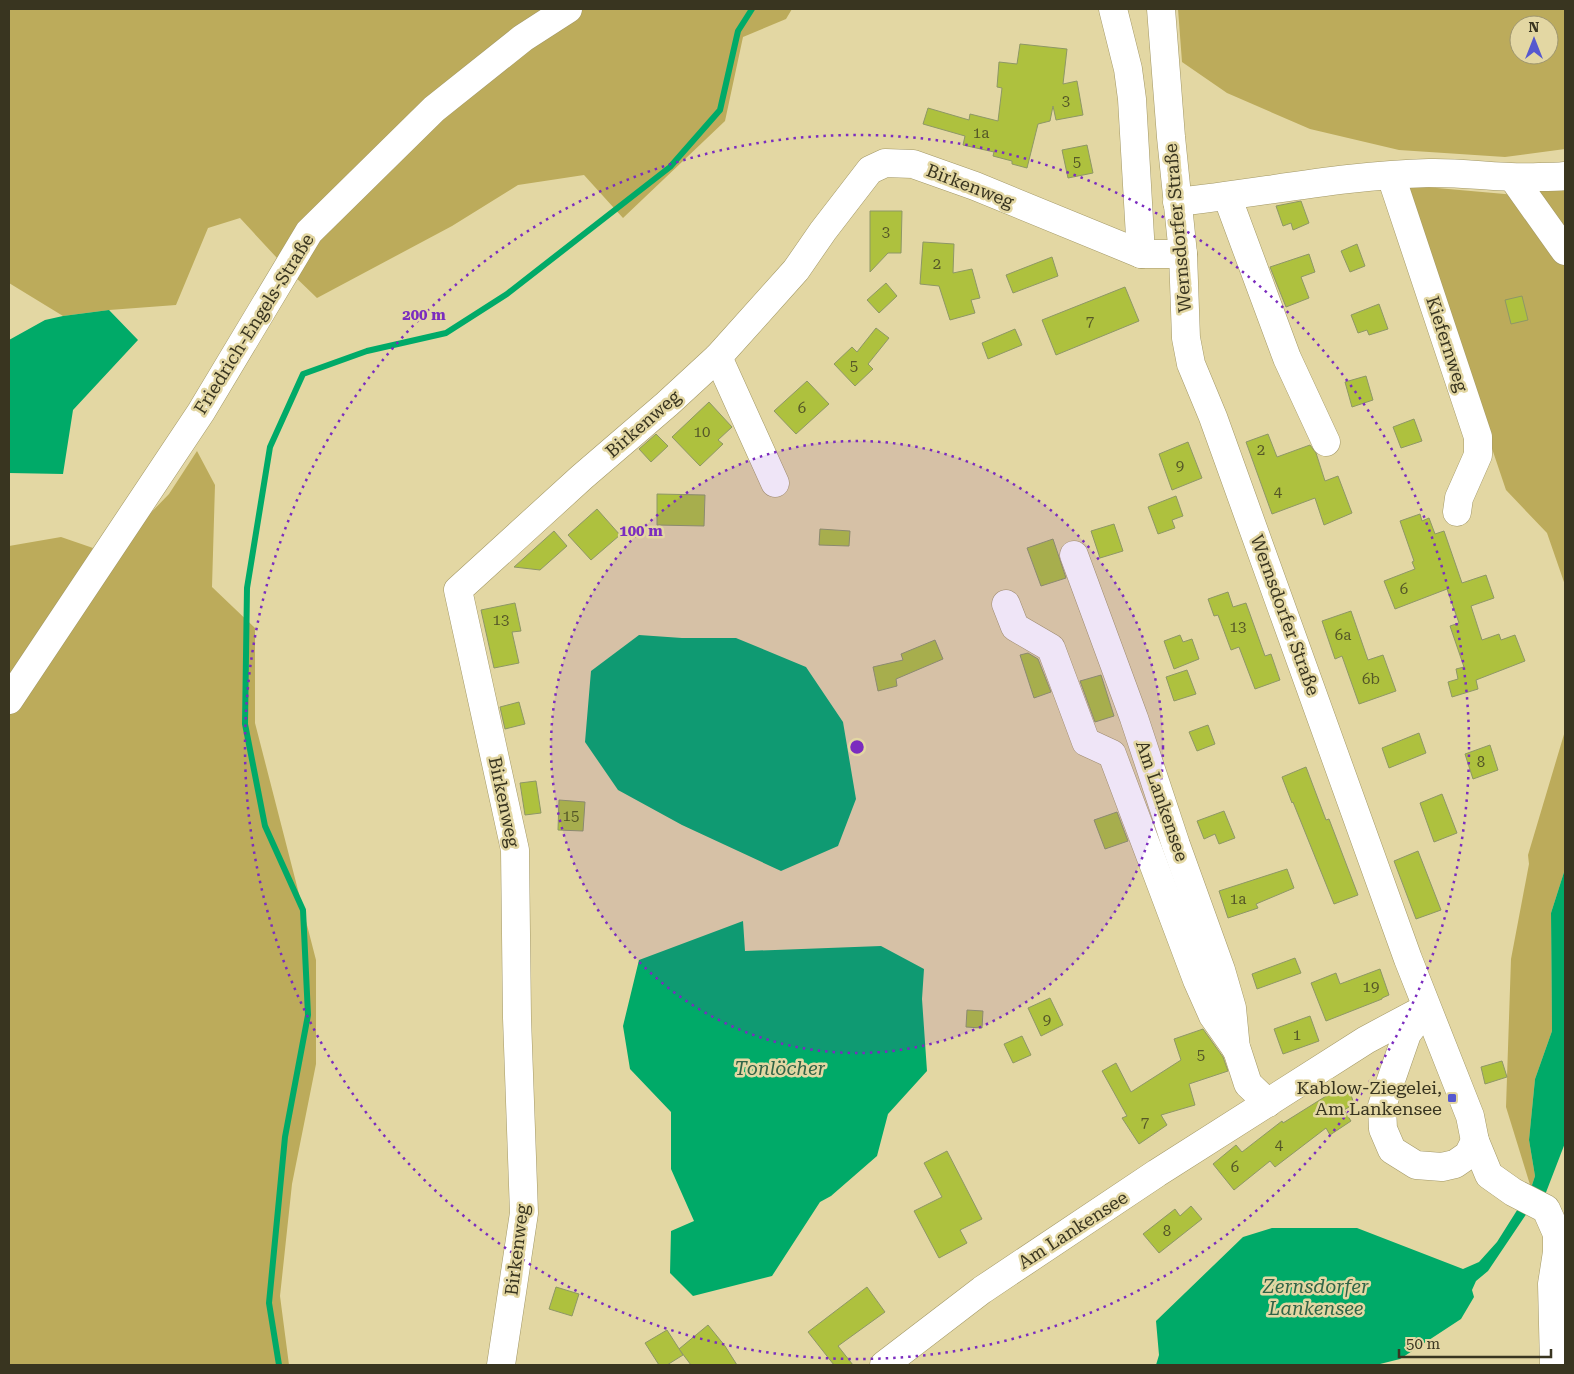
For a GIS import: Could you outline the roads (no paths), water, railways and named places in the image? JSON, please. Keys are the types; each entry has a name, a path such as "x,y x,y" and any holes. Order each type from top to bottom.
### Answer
{"street":[{"name":"Friedrich-Engels-Straße","path":"9,700 201,412 309,232 434,109 523,38 568,9"},
{"path":"1113,9 1128,69 1132,99 1141,254"},
{"name":"Wernsdorfer Straße","path":"1161,9 1183,254 1186,338 1191,364 1246,506 1426,1008 1467,1108 1475,1142 1489,1175 1512,1192 1546,1209 1557,1234 1561,1249"},
{"name":"Birkenweg","path":"501,1365 524,1213 515,850 458,590 718,357 796,270 823,230 870,170 886,164 913,164 975,186 1141,254 1183,254"},
{"path":"1177,202 1288,186 1391,176 1446,173 1513,178 1565,176"},
{"name":"Kiefernweg","path":"1391,176 1478,437 1478,455 1459,498 1457,512"},
{"path":"1513,178 1565,251"},
{"path":"1227,196 1287,358 1326,442"},
{"path":"718,357 775,483"},
{"name":"Am Lankensee","path":"1074,555 1134,718 1176,845 1221,970 1232,1008 1236,1050 1248,1084 1268,1103"},
{"name":"Am Lankensee","path":"1006,604 1015,628 1051,648 1086,742 1112,754 1197,980 1213,1016 1236,1050"},
{"path":"1426,1008 1407,1034 1382,1106 1382,1128 1392,1150 1416,1165 1442,1167 1455,1164 1468,1156 1475,1142"},
{"name":"Am Lankensee","path":"884,1365 982,1290 1158,1174 1366,1040 1426,1008"},
{"path":"1554,1365 1552,1284 1561,1249"}],"water":[{"path":"109,310 138,340 73,410 63,474 9,473 9,340 45,320"},
{"path":"639,635 682,638 736,638 806,667 843,722 856,799 838,846 781,871 682,825 618,790 585,742 591,671"},
{"name":"Zernsdorfer Lankensee","path":"1565,869 1565,1143 1545,1195 1527,1213 1488,1271 1476,1281 1472,1290 1474,1297 1461,1319 1400,1359 1376,1365 1156,1365 1159,1355 1156,1321 1243,1237 1272,1228 1357,1228 1463,1269 1479,1262 1497,1242 1531,1188 1535,1176 1529,1140 1535,1079 1552,1031 1551,913"},
{"name":"Tonlöcher","path":"743,921 745,951 881,946 924,969 922,999 927,1071 888,1114 877,1156 831,1196 820,1202 772,1276 693,1296 670,1273 671,1231 694,1221 671,1169 671,1112 630,1069 623,1026 639,960"}],"waterway":[{"path":"279,1365 269,1303 285,1137 308,1015 303,910 265,826 245,724 247,588 270,447 303,374 367,351 446,333 507,294 670,167 720,110 738,31 752,9"}],"place":[{"name":"Kablow-Ziegelei, Am Lankensee","path":"1452,1098"}]}
